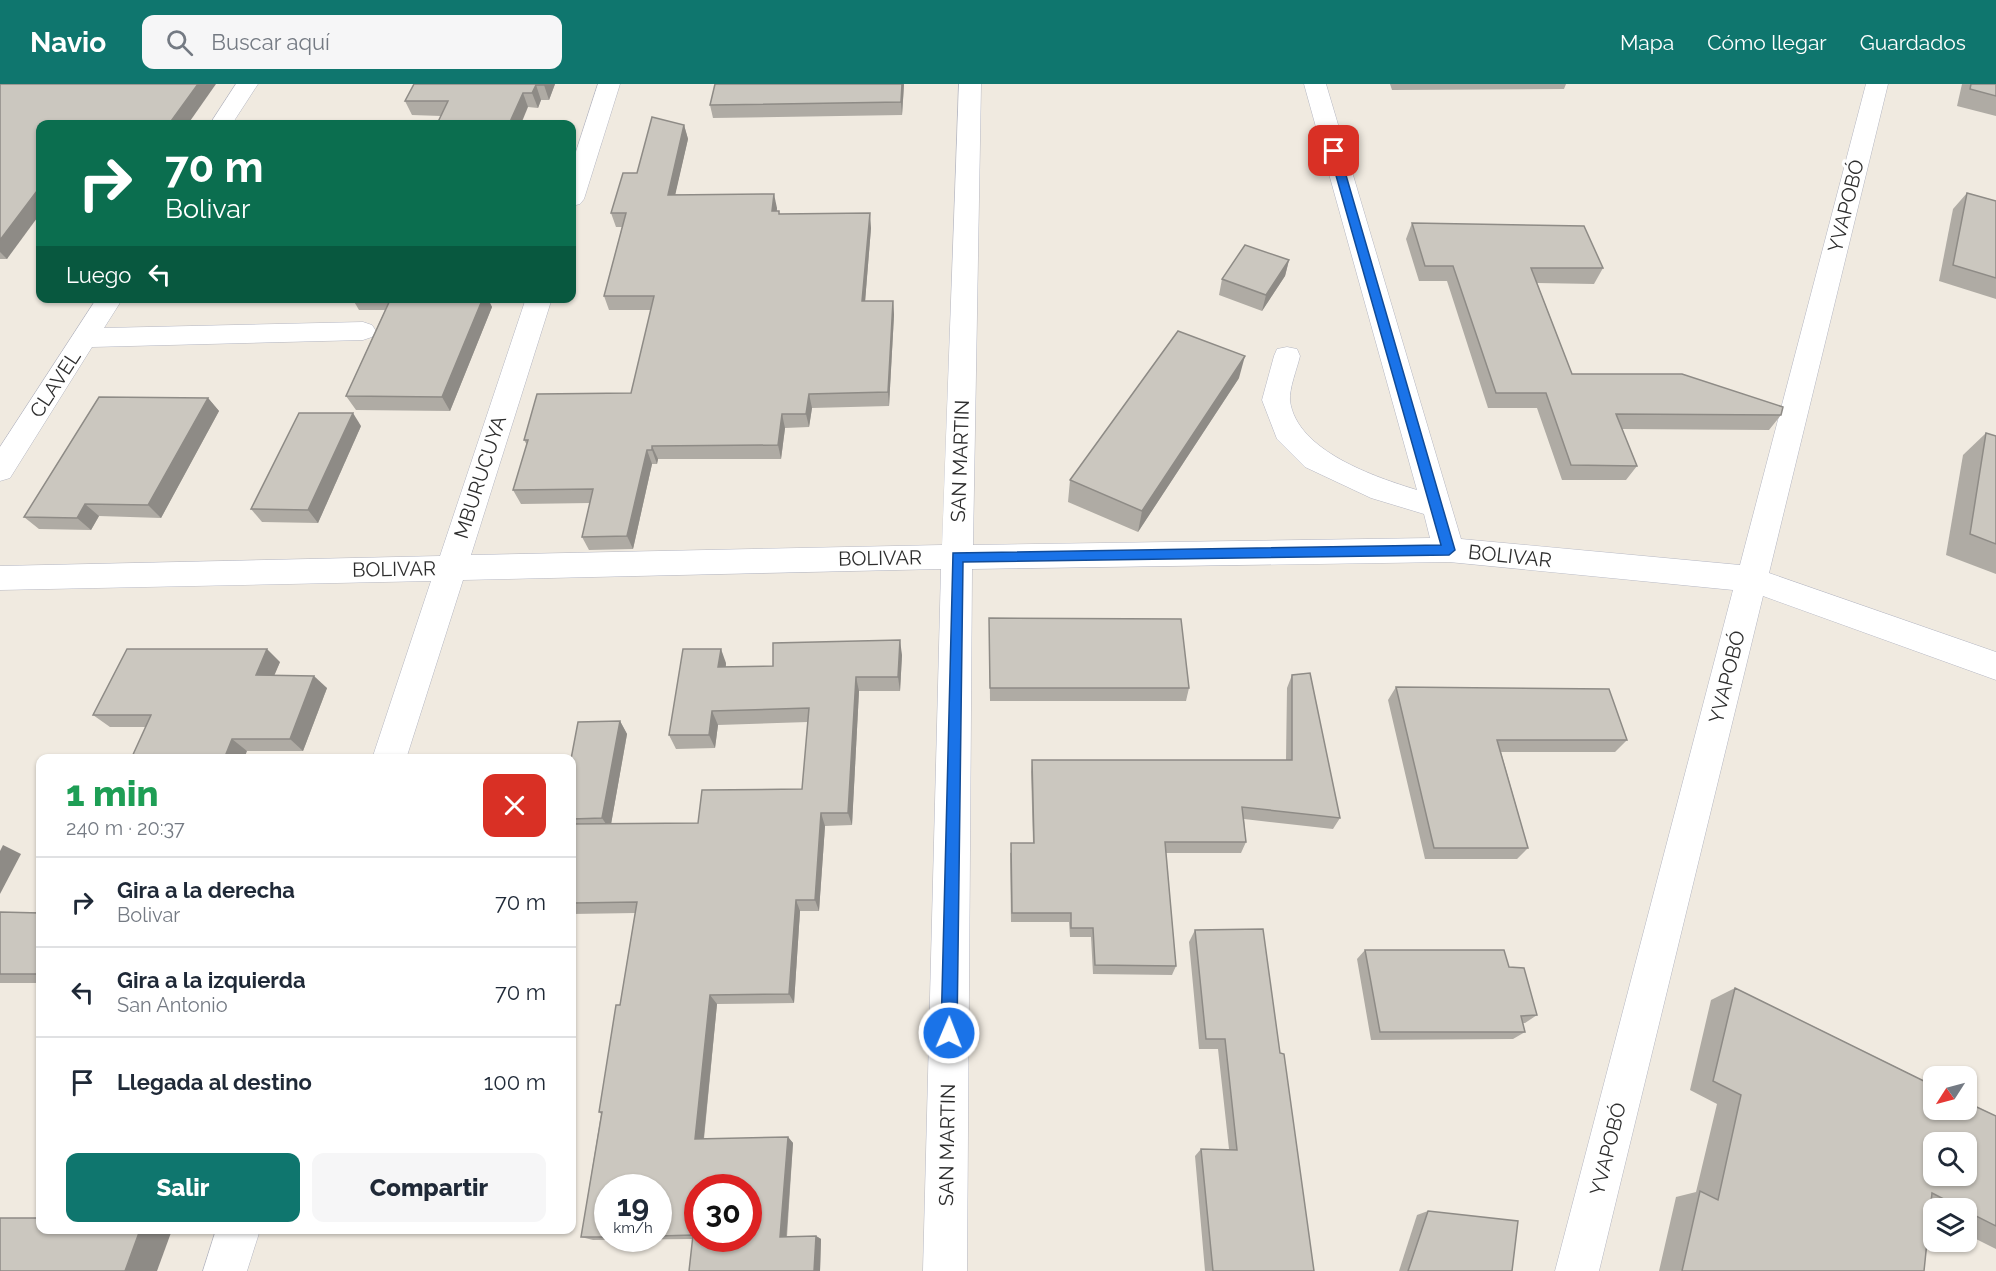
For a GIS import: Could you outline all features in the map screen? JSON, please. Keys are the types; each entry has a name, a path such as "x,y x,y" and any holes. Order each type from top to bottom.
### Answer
{"street":[{"path":"224,120 247,84"},
{"path":"576,187 609,84"},
{"name":"SAN MARTIN","path":"945,1271 957,557 970,84"},
{"path":"1315,84 1449,550"},
{"name":"YVAPOBÓ","path":"1577,1271 1876,84"},
{"name":"CLAVEL","path":"0,470 107,303"},
{"name":"MBURUCUYA","path":"391,754 537,303"},
{"path":"85,338 363,331"},
{"path":"1287,356 1276,400 1287,432 1315,459 1381,490 1437,507"},
{"name":"BOLIVAR","path":"0,578 957,557 1449,550 1752,579 1996,666"},
{"path":"225,1271 237,1234"}],"building":[{"path":"0,84 198,84 172,120 36,120 36,192 0,240"},
{"path":"414,84 544,84 536,85 532,93 523,93 511,120 439,120 448,101 405,101"},
{"path":"715,84 902,84 901,102 710,105"},
{"path":"1971,84 1996,84 1996,96 1970,89"},
{"path":"652,117 684,125 668,195 774,194 772,211 779,211 779,214 870,213 862,301 893,301 888,392 809,394 806,414 782,414 778,445 652,446 652,450 647,450 627,536 582,537 593,489 513,490 528,440 524,440 537,394 631,393 654,296 604,296 626,213 611,213 623,173 637,173"},
{"path":"1967,193 1996,201 1996,278 1953,265"},
{"path":"1412,223 1584,226 1603,268 1531,268 1572,374 1682,374 1783,407 1781,415 1616,414 1637,466 1571,465 1546,393 1496,393 1453,266 1425,266"},
{"path":"1245,245 1289,260 1266,295 1222,279"},
{"path":"389,303 481,303 442,397 346,396"},
{"path":"1178,331 1245,356 1142,511 1070,480"},
{"path":"99,397 208,398 148,505 85,504 77,518 24,517"},
{"path":"299,413 353,413 308,510 251,509"},
{"path":"1986,433 1996,436 1996,544 1970,534"},
{"path":"989,618 1181,619 1189,688 990,688"},
{"path":"900,640 898,677 856,677 848,813 821,813 815,900 796,900 789,994 710,995 695,1139 788,1137 780,1237 816,1236 814,1271 689,1271 691,1252 762,1252 762,1174 684,1174 684,1235 672,1236 672,1174 594,1174 594,1237 581,1237 602,1112 599,1112 616,1005 620,1005 637,902 576,903 576,824 698,823 702,790 802,789 809,708 712,711 709,735 669,735 683,649 721,649 718,667 773,666 773,643"},
{"path":"127,649 267,649 256,675 314,676 290,739 232,739 226,754 133,754 151,715 93,715"},
{"path":"1310,673 1340,818 1242,807 1246,842 1165,842 1176,966 1095,965 1093,928 1071,928 1071,913 1012,913 1011,843 1034,843 1032,760 1292,760 1292,675"},
{"path":"1396,687 1609,689 1627,740 1497,740 1528,848 1434,848"},
{"path":"620,721 602,818 576,819 576,754 572,754 578,722"},
{"path":"0,912 36,913 36,974 0,974"},
{"path":"1263,929 1280,1053 1284,1054 1314,1271 1213,1271 1201,1149 1237,1150 1225,1039 1206,1039 1195,930"},
{"path":"1365,950 1504,950 1509,967 1524,968 1537,1015 1521,1016 1525,1032 1380,1032"},
{"path":"1735,988 1923,1081 1923,1120 1977,1120 1977,1107 1996,1116 1996,1226 1977,1216 1977,1198 1942,1198 1932,1193 1931,1198 1923,1198 1923,1252 1926,1252 1924,1271 1682,1271 1700,1191 1718,1200 1741,1095 1713,1081"},
{"path":"1428,1211 1518,1221 1512,1271 1408,1271"},
{"path":"0,1218 36,1218 36,1234 139,1234 125,1271 0,1271"}],"route":[{"path":"949,1033 957,557 1449,550 1334,151"}]}
